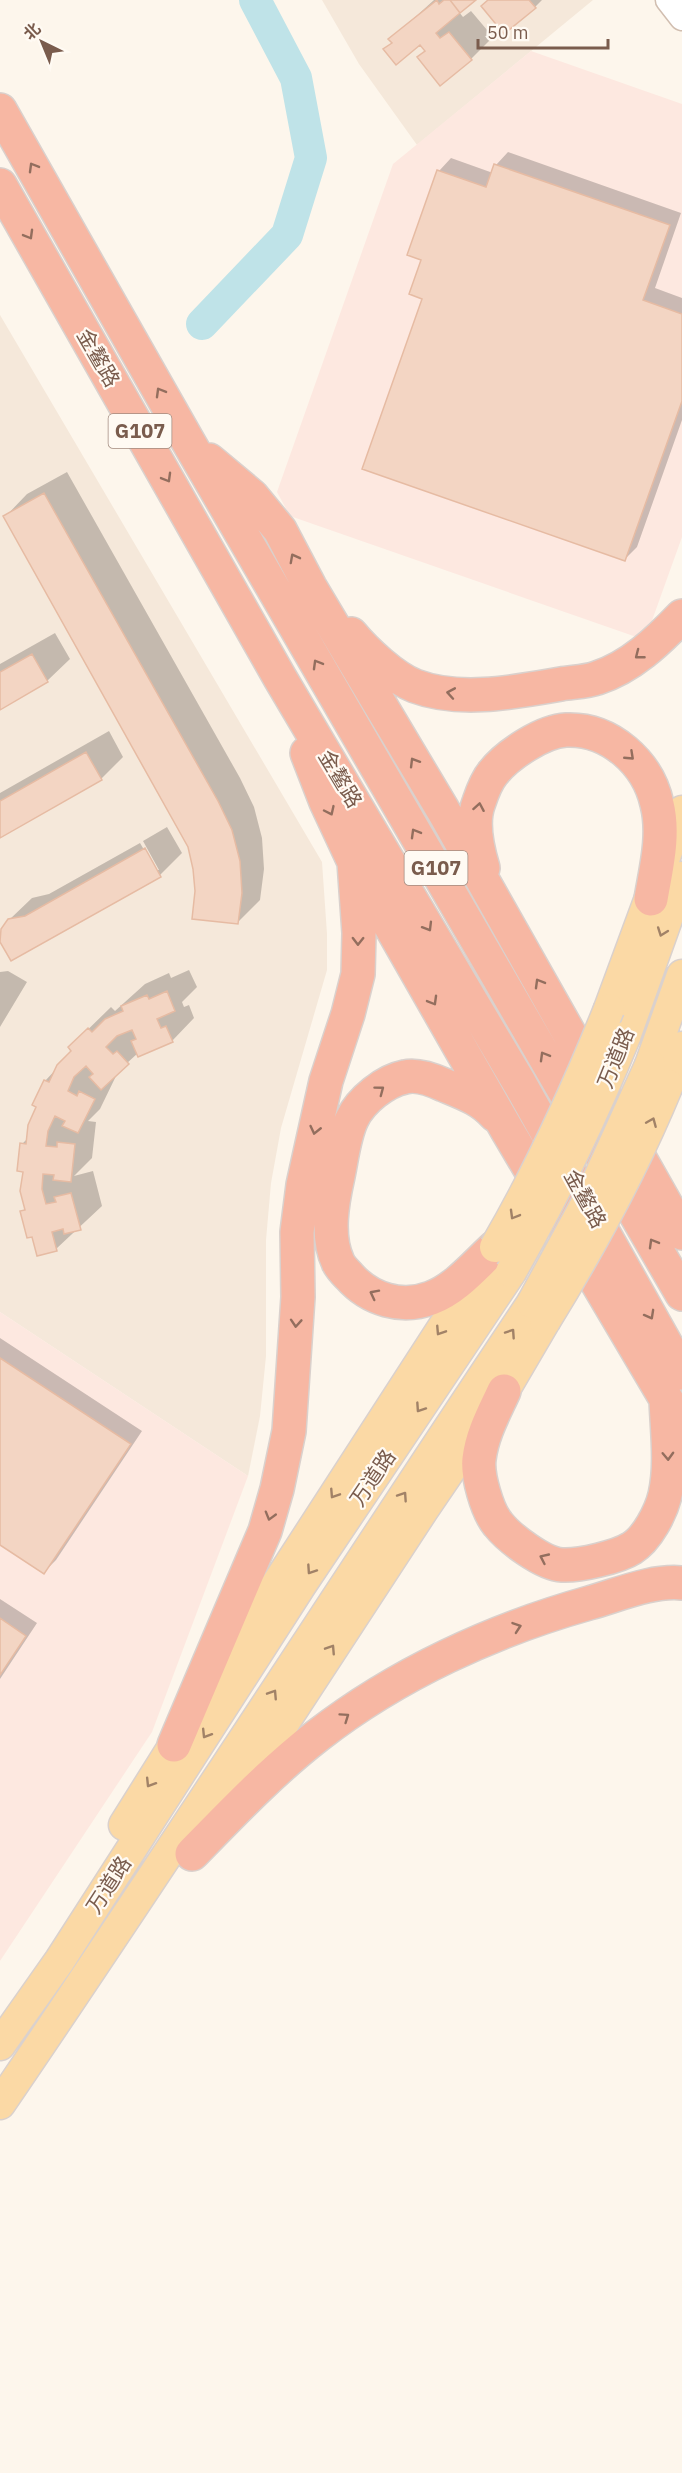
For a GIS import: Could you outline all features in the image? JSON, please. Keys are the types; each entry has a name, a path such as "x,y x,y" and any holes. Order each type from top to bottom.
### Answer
{"highway":[{"name":"金鳌路","path":"0,110 189,443 682,1294"},
{"name":"金鳌路","path":"0,184 280,678 520,1083 674,1385"},
{"path":"189,443 252,496 280,530 310,587 443,810 682,1233"},
{"path":"310,587 360,645 388,668 415,686 458,695 525,690 597,678 632,661 663,636 682,616"},
{"path":"280,678 326,802 354,862 507,1130 674,1385 682,1426"},
{"path":"495,904 476,844 478,803 492,773 512,756 540,737 566,730 589,733 616,743 634,759 649,779 657,804 660,824 651,899"},
{"path":"174,1745 265,1531 277,1489 289,1431 297,1297 297,1232 303,1185 326,1081 348,1014 358,974 359,933 354,862"},
{"path":"503,1259 456,1282 434,1297 411,1304 386,1301 358,1287 338,1263 331,1237 335,1187 346,1135 353,1117 384,1085 406,1076 432,1080 470,1096 488,1108 507,1130"},
{"path":"504,1391 485,1431 480,1451 478,1461 482,1489 497,1523 540,1557 561,1565 588,1562 633,1548 649,1530 665,1496 669,1469 674,1385"},
{"path":"192,1854 261,1785 318,1736 369,1700 431,1665 491,1635 574,1607 634,1590 672,1582 682,1583"}],"main road":[{"path":"60,1960 127,1820 174,1745 381,1420 503,1259 525,1196 581,1080 651,899 682,811"},
{"name":"万道路","path":"0,2045 60,1960 301,1585 503,1259 544,1213 601,1096 682,877"},
{"name":"万道路","path":"0,2104 539,1312 592,1193 659,1075 682,975"},
{"path":"659,1075 682,1047"},
{"path":"91,1971 192,1854 236,1797 423,1510 504,1391 539,1312"}],"street":[{"path":"668,0 682,18"}],"shaded area":[{"path":"322,0 593,0 417,145 359,64"},
{"path":"531,51 682,104 682,537 645,640 290,516 277,492 393,164"},
{"path":"0,315 322,862 327,970 281,1128 271,1183 266,1240 266,1356 260,1416 248,1476 0,1312"},
{"path":"0,1312 248,1476 152,1732 0,1961"}],"building":[{"path":"437,0 439,4 444,0 450,0 460,13 436,33 440,38 449,32 472,60 440,86 417,57 425,51 420,45 396,65 383,49 392,43 388,39"},
{"path":"450,0 476,0 460,13"},
{"path":"488,0 529,0 536,8 504,34 481,6"},
{"path":"494,164 670,225 643,300 682,314 682,401 625,561 362,469 422,299 409,294 421,260 407,255 437,170 486,187"},
{"path":"44,493 218,801 232,830 240,861 242,893 238,924 192,919 195,891 188,847 3,516"},
{"path":"32,654 48,682 0,710 0,672"},
{"path":"86,752 102,780 0,838 0,801"},
{"path":"145,848 161,877 11,961 0,942 1,929 8,919 25,916"},
{"path":"167,991 175,1011 157,1019 161,1028 166,1026 173,1042 138,1057 131,1041 136,1039 132,1030 117,1036 106,1047 113,1054 117,1051 129,1064 101,1090 89,1077 93,1074 86,1066 74,1077 68,1091 77,1096 79,1091 95,1099 78,1133 62,1126 65,1121 55,1116 48,1131 46,1146 57,1147 57,1142 75,1144 71,1182 53,1180 54,1175 43,1174 42,1189 46,1204 56,1202 54,1197 71,1193 81,1230 64,1234 63,1229 52,1232 57,1251 37,1256 32,1237 27,1238 20,1211 25,1210 20,1191 23,1172 17,1171 20,1143 26,1144 28,1125 36,1107 32,1105 44,1080 49,1082 57,1065 71,1051 68,1047 88,1028 92,1032 105,1019 123,1011 121,1006 147,995 149,999"},
{"path":"0,1358 131,1444 44,1574 0,1545"},
{"path":"0,1618 26,1636 0,1675"}],"waterway":[{"path":"202,324 287,235 311,158 296,78 255,0"}]}
